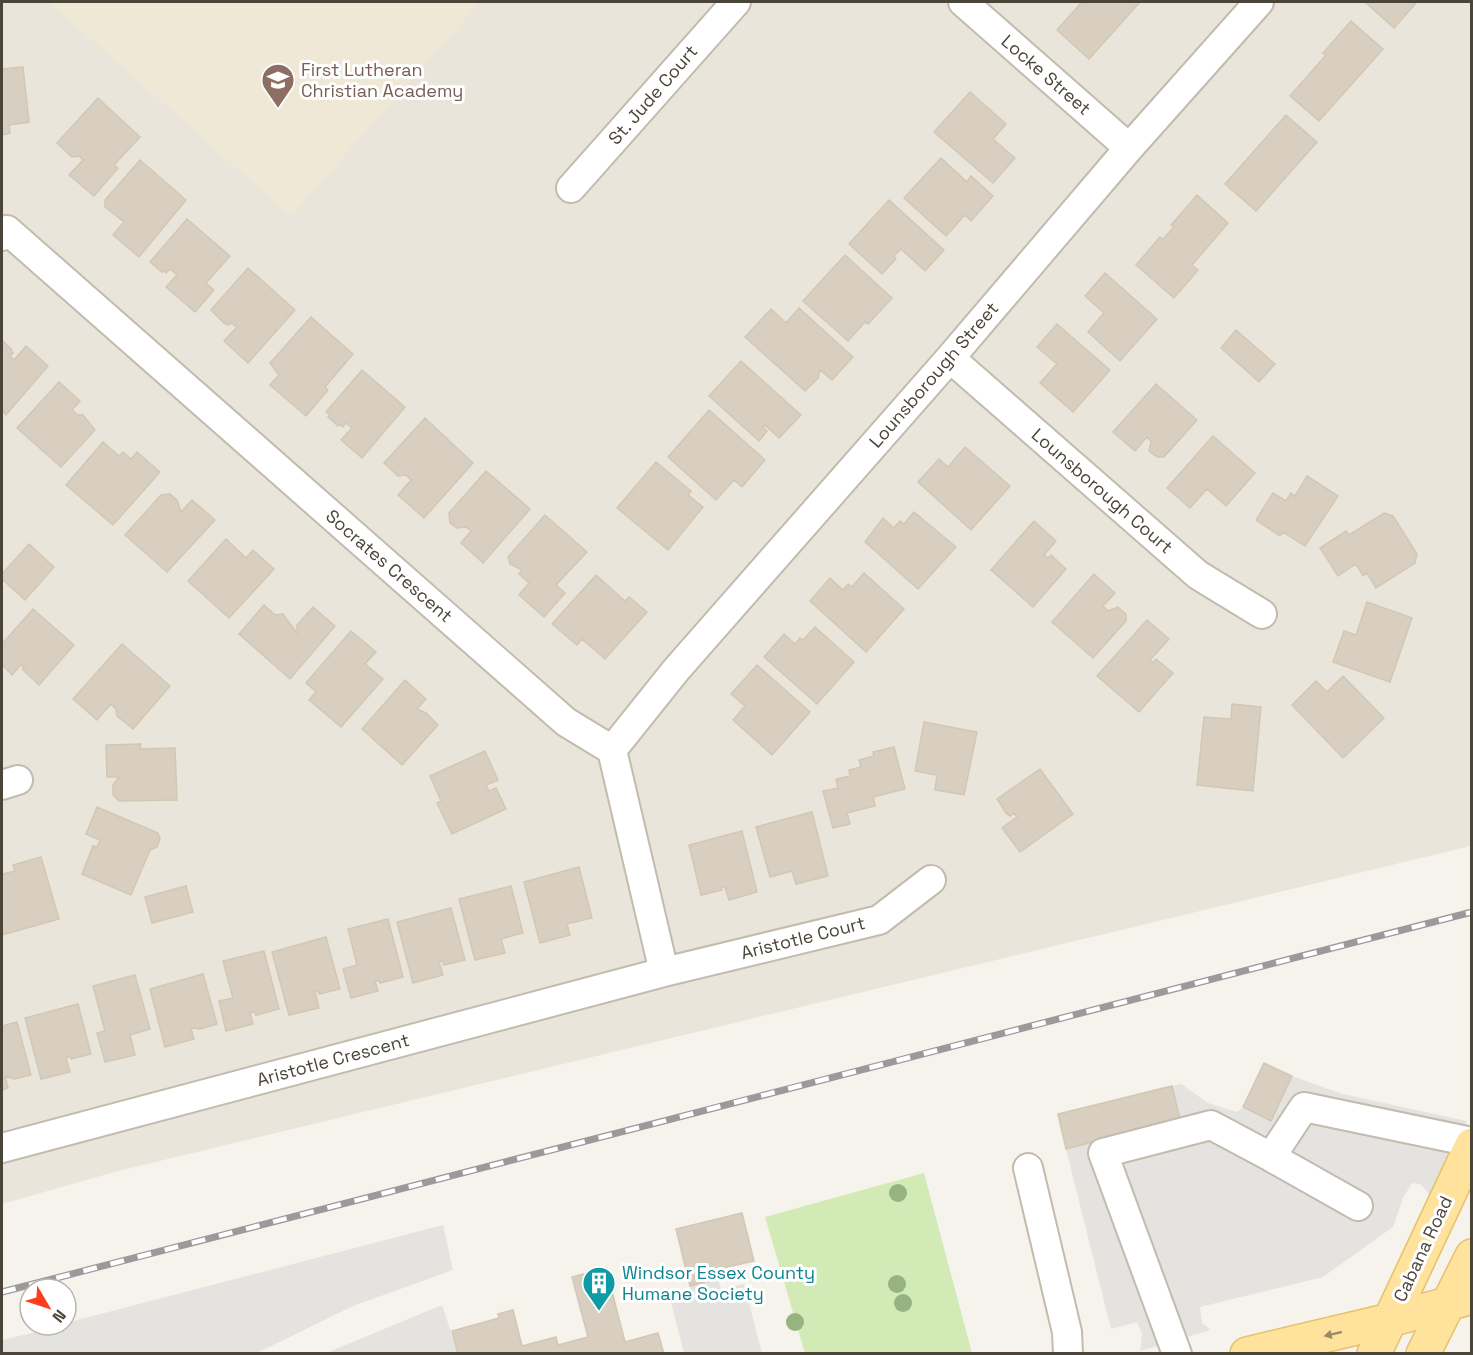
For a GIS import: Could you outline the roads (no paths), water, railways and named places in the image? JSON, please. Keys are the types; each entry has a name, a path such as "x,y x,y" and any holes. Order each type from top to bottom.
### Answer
{"main road":[{"name":"Cabana Road","path":"1374,1353 1472,1144"},
{"path":"1423,1353 1460,1299 1472,1256"},
{"path":"1248,1353 1390,1320 1460,1299"}],"street":[{"name":"St. Jude Court","path":"571,188 736,2"},
{"name":"Locke Street","path":"963,2 1129,148"},
{"name":"Lounsborough Street","path":"612,750 676,670 950,358 1129,148 1259,2"},
{"name":"Socrates Crescent","path":"2,236 7,230 566,722 612,750"},
{"name":"Lounsborough Court","path":"950,358 1198,575 1262,614"},
{"path":"612,750 664,972"},
{"name":"Aristotle Court","path":"664,972 879,920 931,880"},
{"name":"Aristotle Crescent","path":"2,1148 664,972"},
{"path":"1271,1156 1304,1107 1472,1144"},
{"path":"1177,1353 1103,1153 1211,1125 1271,1156 1358,1206"},
{"path":"1028,1168 1067,1332 1068,1353"}],"railway":[{"path":"2,1292 1472,912"}],"place":[{"name":"First Lutheran Christian Academy","path":"278,109"},
{"name":"Windsor Essex County Humane Society","path":"599,1312"}]}
